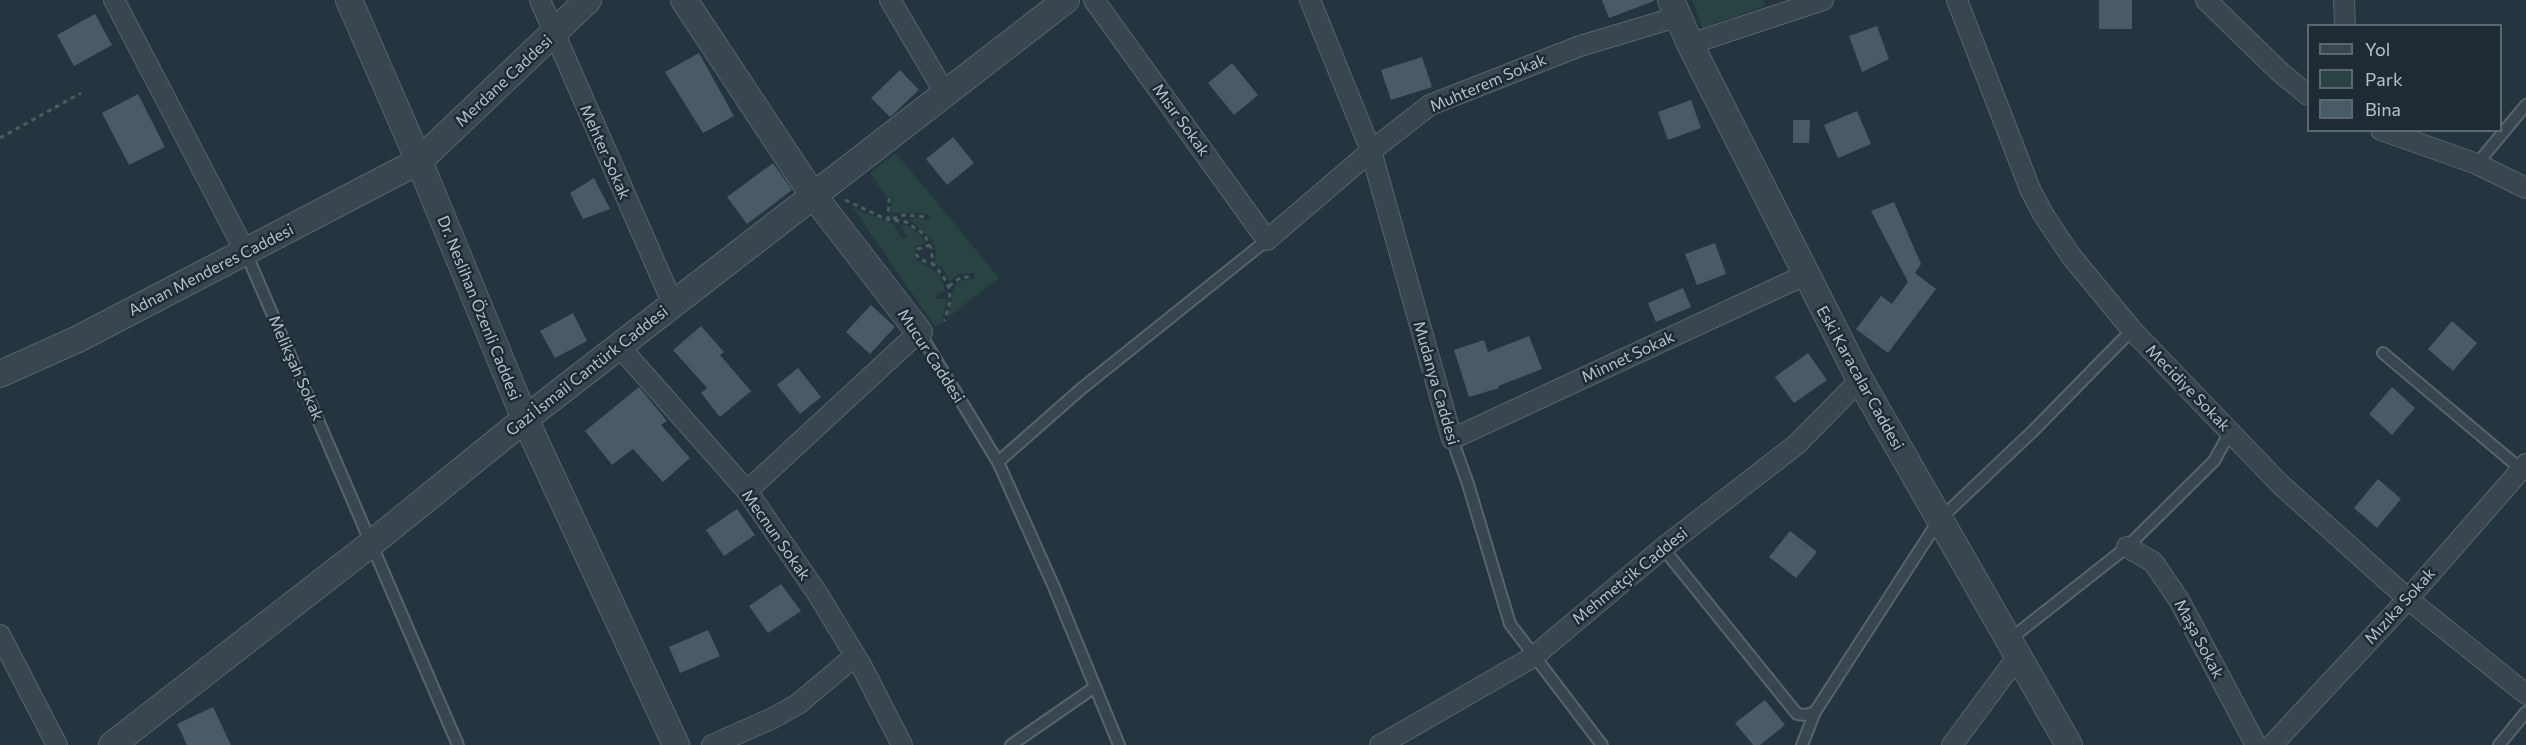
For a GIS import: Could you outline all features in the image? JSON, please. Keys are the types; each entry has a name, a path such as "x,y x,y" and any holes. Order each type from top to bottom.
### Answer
{"street":[{"name":"Melikşah Sokak","path":"114,0 246,253"},
{"name":"Dr. Neslihan Özenli Caddesi","path":"349,0 419,161 525,419 676,745"},
{"name":"Mehter Sokak","path":"540,0 673,304"},
{"name":"Merdane Caddesi","path":"419,161 588,0"},
{"name":"Mucur Caddesi","path":"684,0 817,192 919,332"},
{"path":"890,0 945,93"},
{"name":"Gazi İsmail Cantürk Caddesi","path":"112,745 372,543 525,419 1066,0"},
{"name":"Mısır Sokak","path":"1094,0 1267,240"},
{"name":"Mudanya Caddesi","path":"1310,0 1371,151 1452,439"},
{"path":"1690,44 1823,0"},
{"name":"Mecidiye Sokak","path":"1957,0 2030,189 2043,214 2072,256 2132,330 2280,484 2408,598 2526,694"},
{"path":"2206,0 2281,73 2307,94"},
{"path":"2344,0 2345,24"},
{"name":"Muhterem Sokak","path":"1267,240 1371,151 1430,105 1674,8"},
{"name":"Eski Karacalar Caddesi","path":"1674,8 1805,275 1860,381 2069,745"},
{"path":"2387,132 2477,164 2526,188"},
{"name":"Adnan Menderes Caddesi","path":"0,374 78,339 419,161"},
{"name":"Minnet Sokak","path":"1452,439 1805,275"},
{"path":"747,491 919,332"},
{"name":"Mecnun Sokak","path":"619,346 747,491 817,593 855,656 902,745"},
{"name":"Mehmetçik Caddesi","path":"1380,745 1533,657 1664,548 1797,444 1860,381"},
{"name":"Mızıka Sokak","path":"2272,745 2524,469"},
{"name":"Maşa Sokak","path":"2127,547 2153,561 2180,600 2256,745"},
{"path":"0,635 57,745"},
{"path":"1952,745 2013,648"},
{"path":"712,745 798,704 855,656"}],"lane":[{"path":"2477,164 2526,105"},
{"path":"998,462 1081,389 1184,309 1267,240"},
{"name":"Melikşah Sokak","path":"246,253 459,745"},
{"path":"1802,745 1815,712 1939,520 2034,430 2132,330"},
{"name":"Mucur Caddesi","path":"919,332 998,462 1119,745"},
{"path":"2384,353 2524,469"},
{"path":"2013,648 2127,547 2214,461 2230,432"},
{"name":"Mudanya Caddesi","path":"1452,439 1468,484 1510,624 1602,745"},
{"path":"1664,548 1797,714 1806,715 1815,712"},
{"path":"1011,745 1095,687"},
{"path":"2499,745 2526,712"}],"path":[{"path":"0,138 81,93"},
{"path":"817,192 888,219 910,224 924,234 930,245 933,264 949,286 949,306 944,321"},
{"path":"888,219 889,198"},
{"path":"888,219 904,215 928,217"},
{"path":"930,245 918,249 916,254 919,259 933,264"},
{"path":"949,286 960,278 973,276"}],"green space":[{"path":"1692,0 1763,0 1765,6 1702,28"},
{"path":"896,153 999,278 947,318 955,285 962,280 974,279 974,273 960,274 950,281 943,269 935,263 936,252 932,240 909,219 918,218 929,221 931,216 919,213 891,213 892,197 887,197 870,173"},
{"path":"853,208 894,224 902,239 907,237 901,225 908,226 923,238 926,243 915,247 915,259 939,274 946,292 937,293 936,299 947,299 941,323 935,327"}],"building":[{"path":"1602,0 1654,0 1654,1 1609,18"},
{"path":"2099,0 2132,0 2132,29 2099,29"},
{"path":"95,14 112,45 74,66 57,35"},
{"path":"1877,26 1889,59 1862,72 1849,36"},
{"path":"699,53 734,116 703,133 665,72"},
{"path":"1422,57 1432,87 1391,100 1381,70"},
{"path":"1232,63 1258,95 1234,115 1208,83"},
{"path":"900,70 919,90 890,117 871,98"},
{"path":"138,94 165,147 129,165 102,113"},
{"path":"1691,100 1701,128 1668,140 1658,112"},
{"path":"1857,111 1871,144 1838,158 1824,125"},
{"path":"1793,120 1810,120 1809,143 1793,143"},
{"path":"953,137 974,163 947,185 926,159"},
{"path":"773,163 792,190 747,224 727,197"},
{"path":"594,178 610,209 583,219 570,193"},
{"path":"1894,202 1921,264 1915,273 1936,289 1888,353 1856,329 1881,296 1892,304 1908,282 1871,211"},
{"path":"1715,243 1726,274 1697,285 1685,254"},
{"path":"1683,288 1691,307 1656,322 1648,303"},
{"path":"871,305 895,327 870,354 846,332"},
{"path":"573,313 587,341 555,358 540,331"},
{"path":"2452,321 2477,343 2453,371 2428,349"},
{"path":"701,326 724,352 720,355 751,391 720,417 701,393 707,388 673,350"},
{"path":"1529,336 1542,369 1498,386 1499,388 1469,397 1454,350 1484,340 1488,352"},
{"path":"1808,353 1827,380 1794,403 1775,377"},
{"path":"798,368 821,397 800,414 777,385"},
{"path":"639,387 667,421 661,425 690,458 663,482 633,449 612,465 585,431"},
{"path":"2392,387 2415,408 2392,435 2369,414"},
{"path":"2378,479 2401,499 2377,528 2354,508"},
{"path":"737,509 755,535 724,556 706,530"},
{"path":"1790,531 1817,552 1796,578 1769,557"},
{"path":"781,584 801,611 768,633 749,606"},
{"path":"708,630 720,656 680,673 669,647"},
{"path":"1765,700 1785,725 1760,745 1753,745 1735,723"},
{"path":"213,707 231,745 187,745 177,724"}]}
